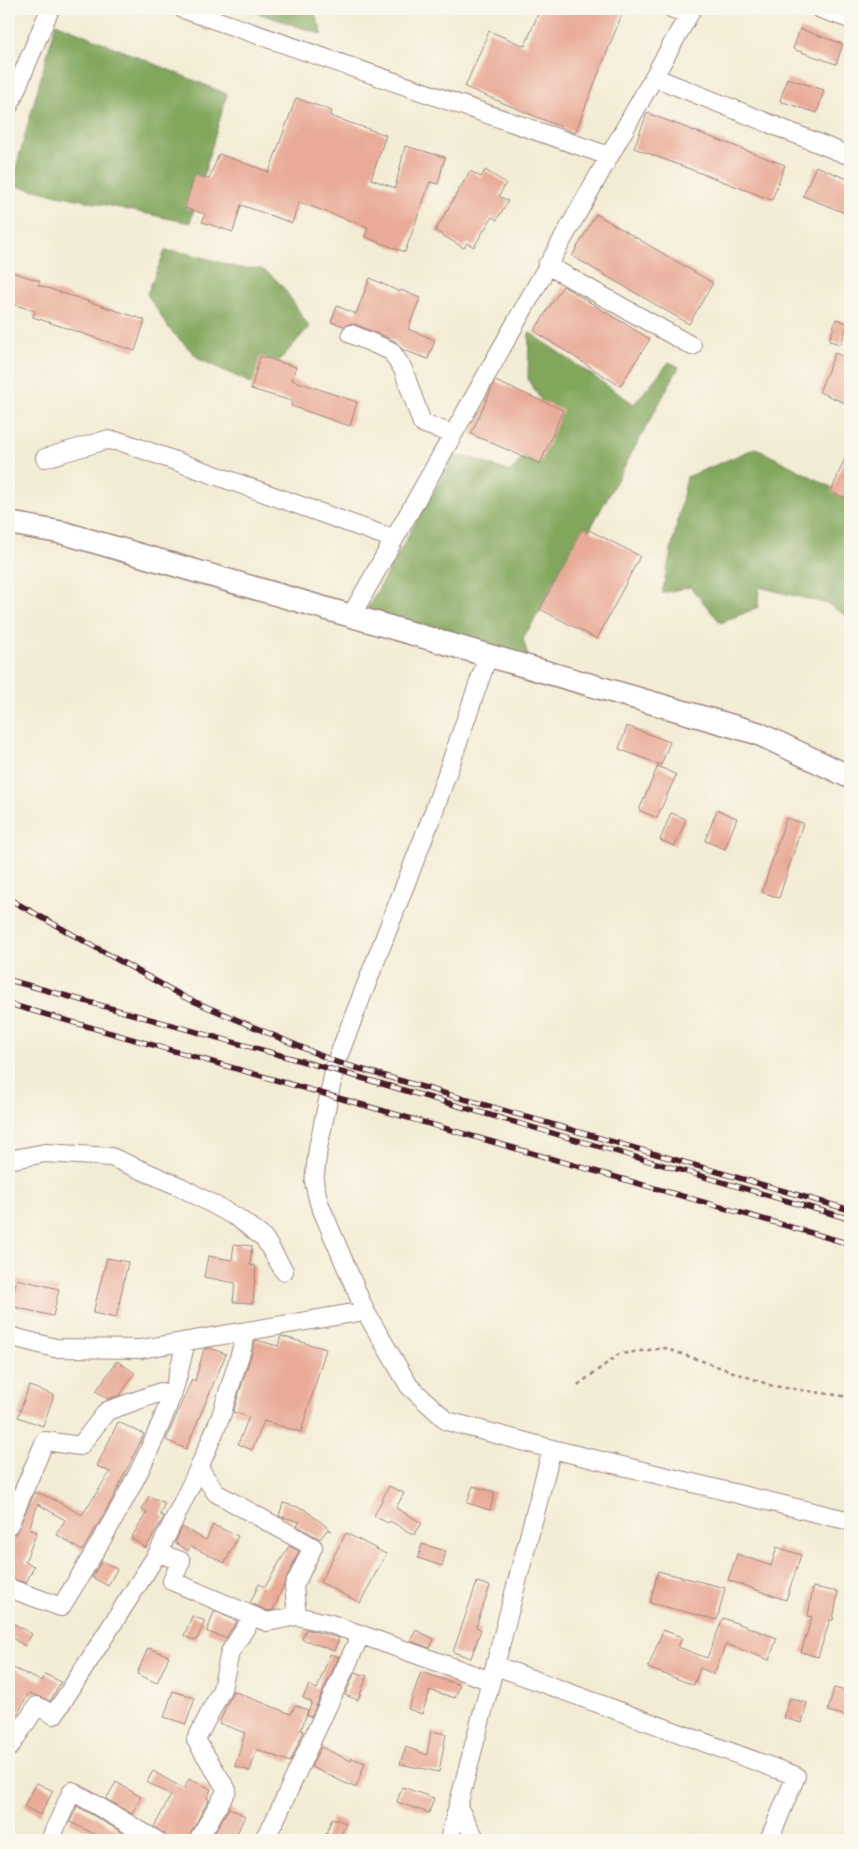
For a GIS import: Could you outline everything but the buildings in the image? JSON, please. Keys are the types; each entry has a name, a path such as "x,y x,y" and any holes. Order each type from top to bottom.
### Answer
{"main road":[{"path":"9,522 64,534 757,733 850,777"}],"street":[{"path":"9,106 50,9"},
{"path":"183,9 609,156"},
{"path":"821,9 850,19"},
{"path":"351,616 654,77 685,11"},
{"path":"654,77 850,156"},
{"path":"547,265 692,346"},
{"path":"351,334 390,351 404,368 422,423 453,434"},
{"path":"45,458 106,440 122,442 394,539"},
{"path":"488,656 434,812 336,1062 318,1148 314,1182 319,1203 365,1311 409,1386 447,1421 552,1449 850,1521"},
{"path":"9,1160 45,1153 111,1157 181,1188 238,1218 264,1238 284,1271"},
{"path":"9,1336 55,1348 141,1349 365,1311"},
{"path":"9,1748 37,1706 54,1715 158,1553 200,1468 221,1416 247,1332"},
{"path":"9,1588 61,1607 100,1544 144,1463 172,1396 186,1342"},
{"path":"9,1525 46,1441 80,1446 107,1411 161,1392 172,1396"},
{"path":"449,1840 552,1449"},
{"path":"200,1468 216,1493 313,1547 294,1586 297,1616"},
{"path":"158,1553 180,1561 172,1581 267,1622 297,1616 331,1624 493,1674 796,1776 769,1840"},
{"path":"198,1840 227,1790 196,1740 222,1689 230,1652 250,1621"},
{"path":"263,1840 274,1822 361,1634"},
{"path":"50,1840 72,1791 156,1840"},
{"path":"458,1807 476,1840"}],"path":[{"path":"578,1386 619,1354 665,1348 774,1386 850,1397"}],"green space":[{"path":"246,9 313,9 323,35"},
{"path":"56,23 227,94 190,223 11,185"},
{"path":"165,251 194,255 240,268 261,269 277,280 289,295 309,327 257,386 199,359 170,330 147,294"},
{"path":"529,332 634,404 669,362 679,367 577,553 523,638 528,656 367,609 453,457 468,457 510,472 554,420 528,380"},
{"path":"756,448 850,497 850,618 828,604 759,587 758,607 721,623 690,587 662,593 687,477"}],"railway":[{"path":"9,899 186,998 336,1062 850,1210"},
{"path":"9,980 334,1070 850,1219"},
{"path":"9,1004 850,1244"}]}
